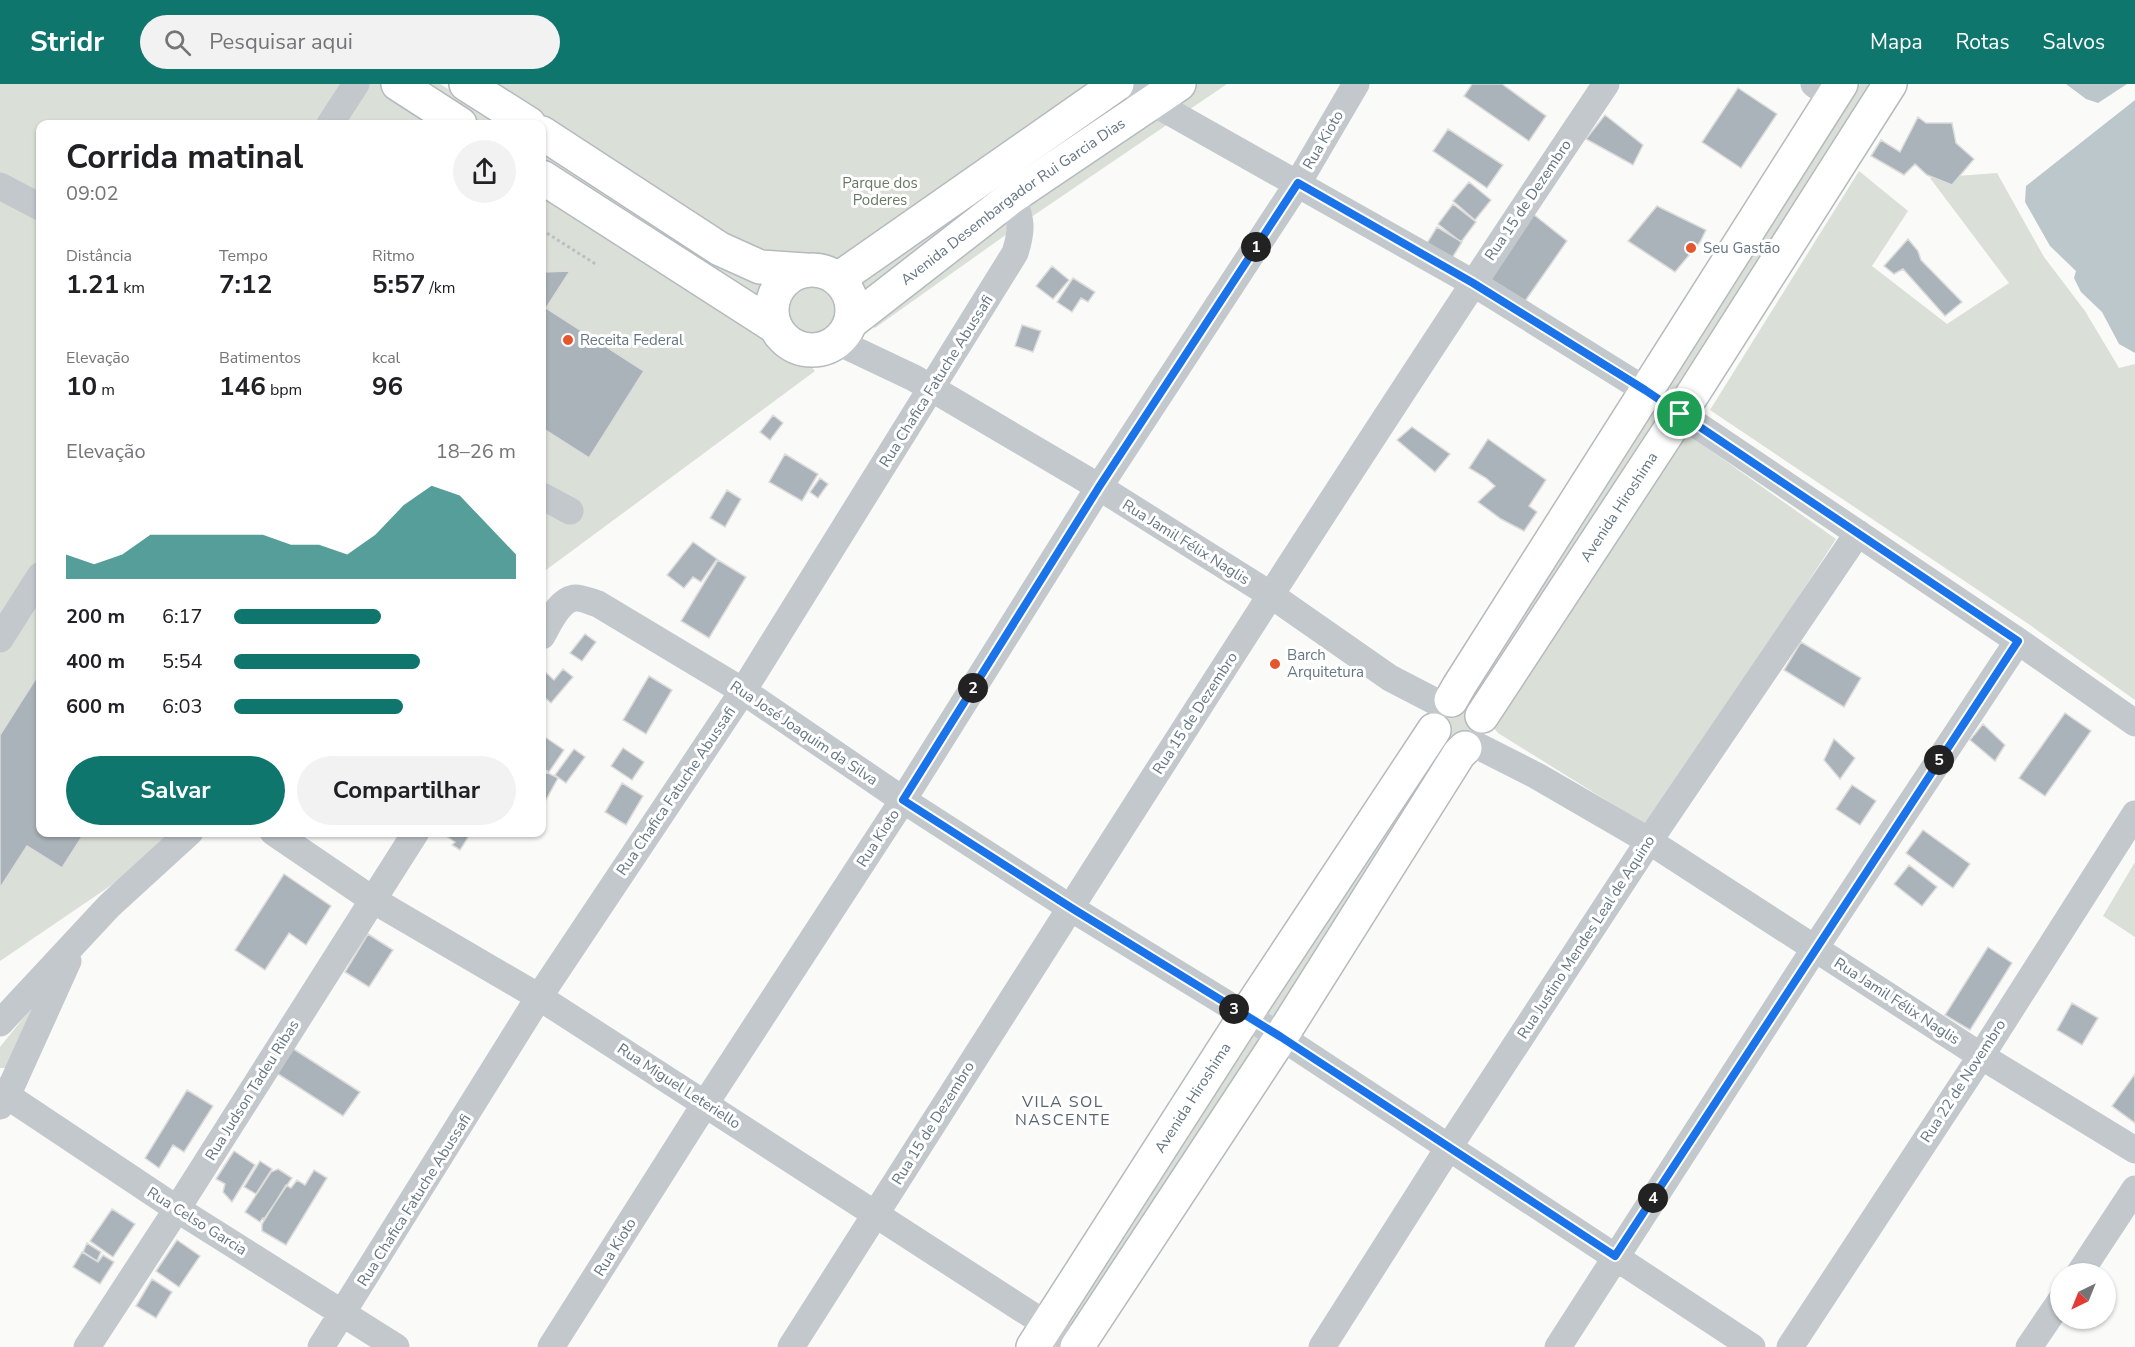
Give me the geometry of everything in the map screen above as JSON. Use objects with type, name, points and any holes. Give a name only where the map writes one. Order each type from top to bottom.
[{"type":"main road","points":[[398,84],[454,120]]},
{"type":"main road","points":[[466,84],[522,120]]},
{"type":"main road","points":[[838,279],[1117,84]]},
{"type":"main road","name":"Avenida Desembargador Rui Garcia Dias","points":[[846,329],[1142,93],[1179,84]]},
{"type":"main road","name":"Avenida Hiroshima","points":[[1078,1346],[1281,1037],[1459,754],[1476,735],[1890,84]]},
{"type":"main road","name":"Avenida Hiroshima","points":[[1040,1336],[1465,676],[1645,390],[1829,88]]},
{"type":"main road","points":[[546,136],[720,249],[760,267],[822,271],[838,279],[848,292],[852,307],[846,329],[825,349],[810,351],[795,347],[782,339],[774,326],[771,312],[773,297],[780,285],[791,275],[805,270]]},
{"type":"main road","points":[[546,180],[774,326]]},
{"type":"main road","points":[[1466,701],[1478,709],[1476,735],[1457,749],[1443,743],[1440,714],[1466,701]]},
{"type":"street","points":[[333,120],[356,84]]},
{"type":"street","name":"Rua Kioto","points":[[551,1347],[705,1104],[903,800],[1099,487],[1298,183],[1356,84]]},
{"type":"street","name":"Rua 15 de Dezembro","points":[[791,1347],[1271,595],[1473,283],[1606,84]]},
{"type":"street","points":[[1142,93],[1473,283],[1645,390],[2018,641],[2135,723]]},
{"type":"street","points":[[0,186],[36,205]]},
{"type":"street","name":"Rua Chafica Fatuche Abussafi","points":[[321,1347],[539,997],[743,691],[923,383],[1015,253],[1022,234],[1013,196]]},
{"type":"street","name":"Rua Jamil Félix Naglis","points":[[846,329],[923,383],[1099,487],[1271,595],[1440,714]]},
{"type":"street","points":[[546,498],[570,511]]},
{"type":"street","name":"Rua Justino Mendes Leal de Aquino","points":[[1322,1347],[1449,1147],[1649,841],[1858,533]]},
{"type":"street","points":[[0,639],[36,582]]},
{"type":"street","name":"Rua José Joaquim da Silva","points":[[546,630],[561,606],[576,598],[598,604],[743,691],[903,800],[1070,907],[1281,1037],[1752,1347]]},
{"type":"street","points":[[1558,1347],[1815,948],[2018,641]]},
{"type":"street","name":"Rua Jamil Félix Naglis","points":[[1476,735],[1537,776],[1649,841],[1981,1056],[2135,1150]]},
{"type":"street","name":"Rua 22 de Novembro","points":[[1790,1347],[1981,1056],[2135,814]]},
{"type":"street","points":[[0,1023],[109,906],[185,837]]},
{"type":"street","name":"Rua Miguel Leteriello","points":[[280,837],[373,900],[539,997],[876,1213],[1040,1336],[1078,1346]]},
{"type":"street","name":"Rua Judson Tadeu Ribas","points":[[87,1347],[413,837]]},
{"type":"street","points":[[2,1098],[77,941]]},
{"type":"street","name":"Rua Celso Garcia","points":[[2,1098],[396,1347]]},
{"type":"street","points":[[2086,1263],[2135,1189]]},
{"type":"street","points":[[2029,1347],[2050,1316]]},
{"type":"path","points":[[546,233],[597,265]]},
{"type":"green space","points":[[0,84],[398,84],[454,120],[36,120],[36,837],[182,837],[0,961]]},
{"type":"green space","points":[[405,84],[440,84],[497,120],[461,120]]},
{"type":"green space","name":"Parque dos Poderes","points":[[466,84],[1227,84],[1021,224],[875,328],[828,290],[834,300],[836,315],[829,328],[823,333],[809,337],[794,333],[784,323],[546,175],[546,152],[715,261],[785,295],[805,285],[827,290],[805,270],[780,270],[546,131],[546,120],[527,120]]},
{"type":"green space","points":[[1860,84],[1880,84],[1681,396],[1673,393],[1669,387]]},
{"type":"green space","points":[[1859,171],[1908,211],[1872,266],[1947,324],[2009,283],[1930,178],[1997,173],[2044,257],[2085,311],[2119,368],[2135,364],[2135,700],[2030,625],[1710,410]]},
{"type":"green space","points":[[546,180],[774,326],[815,371],[546,570]]},
{"type":"green space","points":[[1652,412],[1666,419],[1486,702],[1468,689]]},
{"type":"green space","points":[[1686,433],[1836,539],[1649,827],[1498,733],[1492,726]]},
{"type":"green space","points":[[1462,707],[1469,710],[1476,729],[1473,735],[1454,742],[1443,734],[1440,720]]},
{"type":"green space","points":[[1435,740],[1457,753],[1078,1333],[1062,1324],[1257,1019],[1320,934],[1336,895]]},
{"type":"green space","points":[[2135,862],[2135,937],[2103,916]]},
{"type":"green space","points":[[33,1006],[6,1068],[0,1068],[0,1047]]},
{"type":"shaded area","points":[[2066,84],[2127,84],[2098,103],[2086,99]]},
{"type":"shaded area","points":[[2135,100],[2135,353],[2119,344],[2102,312],[2081,292],[2074,278],[2076,271],[2050,246],[2025,202],[2026,186]]},
{"type":"building","points":[[1472,84],[1502,84],[1546,116],[1529,141],[1464,96]]},
{"type":"building","points":[[1738,88],[1777,114],[1741,168],[1702,142]]},
{"type":"building","points":[[1605,115],[1643,145],[1633,165],[1586,139]]},
{"type":"building","points":[[1918,117],[1926,123],[1952,123],[1956,143],[1974,159],[1952,185],[1927,175],[1915,164],[1904,175],[1871,156],[1881,140],[1900,152]]},
{"type":"building","points":[[1448,129],[1503,165],[1487,188],[1433,151]]},
{"type":"building","points":[[1469,182],[1491,200],[1475,220],[1453,201]]},
{"type":"building","points":[[1453,204],[1476,222],[1461,242],[1438,224]]},
{"type":"building","points":[[1657,206],[1706,230],[1700,242],[1675,272],[1628,241]]},
{"type":"building","points":[[1533,214],[1567,241],[1523,304],[1488,278]]},
{"type":"building","points":[[1437,227],[1462,242],[1449,263],[1424,248]]},
{"type":"building","points":[[1908,239],[1918,251],[1921,260],[1962,302],[1945,316],[1903,269],[1894,274],[1884,266]]},
{"type":"building","points":[[1052,266],[1069,280],[1053,299],[1036,286]]},
{"type":"building","name":"Receita Federal","points":[[570,271],[546,308],[546,272]]},
{"type":"building","points":[[1073,278],[1095,292],[1088,302],[1081,298],[1072,312],[1057,302]]},
{"type":"building","name":"Receita Federal","points":[[546,308],[644,371],[589,458],[546,431]]},
{"type":"building","points":[[1022,325],[1041,331],[1033,352],[1015,346]]},
{"type":"building","points":[[773,415],[783,423],[770,440],[760,432]]},
{"type":"building","points":[[1412,427],[1450,454],[1435,472],[1397,440]]},
{"type":"building","points":[[1488,439],[1546,480],[1529,506],[1537,512],[1524,531],[1501,519],[1478,502],[1495,486],[1469,468]]},
{"type":"building","points":[[785,454],[818,474],[802,501],[769,482]]},
{"type":"building","points":[[820,478],[828,484],[818,498],[810,492]]},
{"type":"building","points":[[727,490],[741,499],[725,527],[710,518]]},
{"type":"building","points":[[693,542],[717,559],[701,582],[693,577],[684,588],[667,575]]},
{"type":"building","points":[[718,560],[746,577],[709,638],[681,621]]},
{"type":"building","points":[[585,634],[596,642],[582,661],[570,653]]},
{"type":"building","points":[[1801,642],[1861,678],[1844,707],[1784,670]]},
{"type":"building","points":[[563,669],[573,677],[551,703],[546,699],[546,673],[554,680]]},
{"type":"building","points":[[649,676],[672,690],[646,734],[623,720]]},
{"type":"building","points":[[36,678],[36,837],[82,837],[62,868],[27,846],[0,888],[0,735]]},
{"type":"building","points":[[2065,713],[2091,731],[2045,796],[2019,778]]},
{"type":"building","points":[[1983,724],[2005,745],[1995,761],[1970,740]]},
{"type":"building","points":[[546,738],[564,750],[549,772],[546,770]]},
{"type":"building","points":[[1834,739],[1855,758],[1840,779],[1824,760]]},
{"type":"building","points":[[623,748],[644,762],[632,780],[611,766]]},
{"type":"building","points":[[574,749],[585,757],[566,783],[555,775]]},
{"type":"building","points":[[546,772],[558,778],[546,800]]},
{"type":"building","points":[[622,783],[643,796],[626,825],[605,812]]},
{"type":"building","points":[[1852,785],[1876,801],[1860,825],[1836,809]]},
{"type":"building","points":[[1923,830],[1970,864],[1953,888],[1906,853]]},
{"type":"building","points":[[448,837],[468,837],[460,850],[452,845],[455,842]]},
{"type":"building","points":[[1909,865],[1937,887],[1922,906],[1894,884]]},
{"type":"building","points":[[284,874],[331,906],[306,945],[289,933],[265,970],[235,950]]},
{"type":"building","points":[[368,934],[393,950],[369,987],[345,972]]},
{"type":"building","points":[[1988,947],[2012,963],[1970,1030],[1945,1015]]},
{"type":"building","points":[[2072,1003],[2098,1018],[2082,1045],[2057,1030]]},
{"type":"building","points":[[292,1048],[360,1092],[343,1116],[275,1072]]},
{"type":"building","points":[[2135,1074],[2135,1123],[2112,1106]]},
{"type":"building","points":[[187,1090],[213,1106],[184,1152],[173,1145],[159,1168],[145,1158]]},
{"type":"building","points":[[234,1151],[255,1165],[232,1202],[223,1192],[225,1184],[216,1179]]},
{"type":"building","points":[[260,1161],[272,1169],[256,1194],[244,1187]]},
{"type":"building","points":[[278,1169],[292,1178],[260,1222],[245,1212],[271,1172]]},
{"type":"building","points":[[314,1170],[327,1178],[286,1245],[262,1231],[262,1224],[286,1185],[291,1188],[297,1180],[305,1185]]},
{"type":"building","points":[[112,1209],[135,1224],[113,1257],[90,1241]]},
{"type":"building","points":[[177,1240],[200,1256],[179,1287],[156,1271]]},
{"type":"building","points":[[87,1243],[101,1252],[97,1261],[83,1252]]},
{"type":"building","points":[[82,1252],[98,1262],[103,1255],[114,1262],[100,1284],[73,1267]]},
{"type":"building","points":[[152,1279],[172,1292],[156,1318],[136,1306]]},
{"type":"place","name":"Seu Gastão","points":[[1691,248]]},
{"type":"place","name":"Receita Federal","points":[[568,340]]},
{"type":"place","name":"Barch Arquitetura","points":[[1275,664]]},
{"type":"district","name":"VILA SOL NASCENTE","points":[[1063,1111]]},
{"type":"route","points":[[1298,183],[1473,283],[1680,414],[2018,641],[1615,1256],[1281,1037],[1070,907],[903,800],[1099,487],[1298,183]]}]
